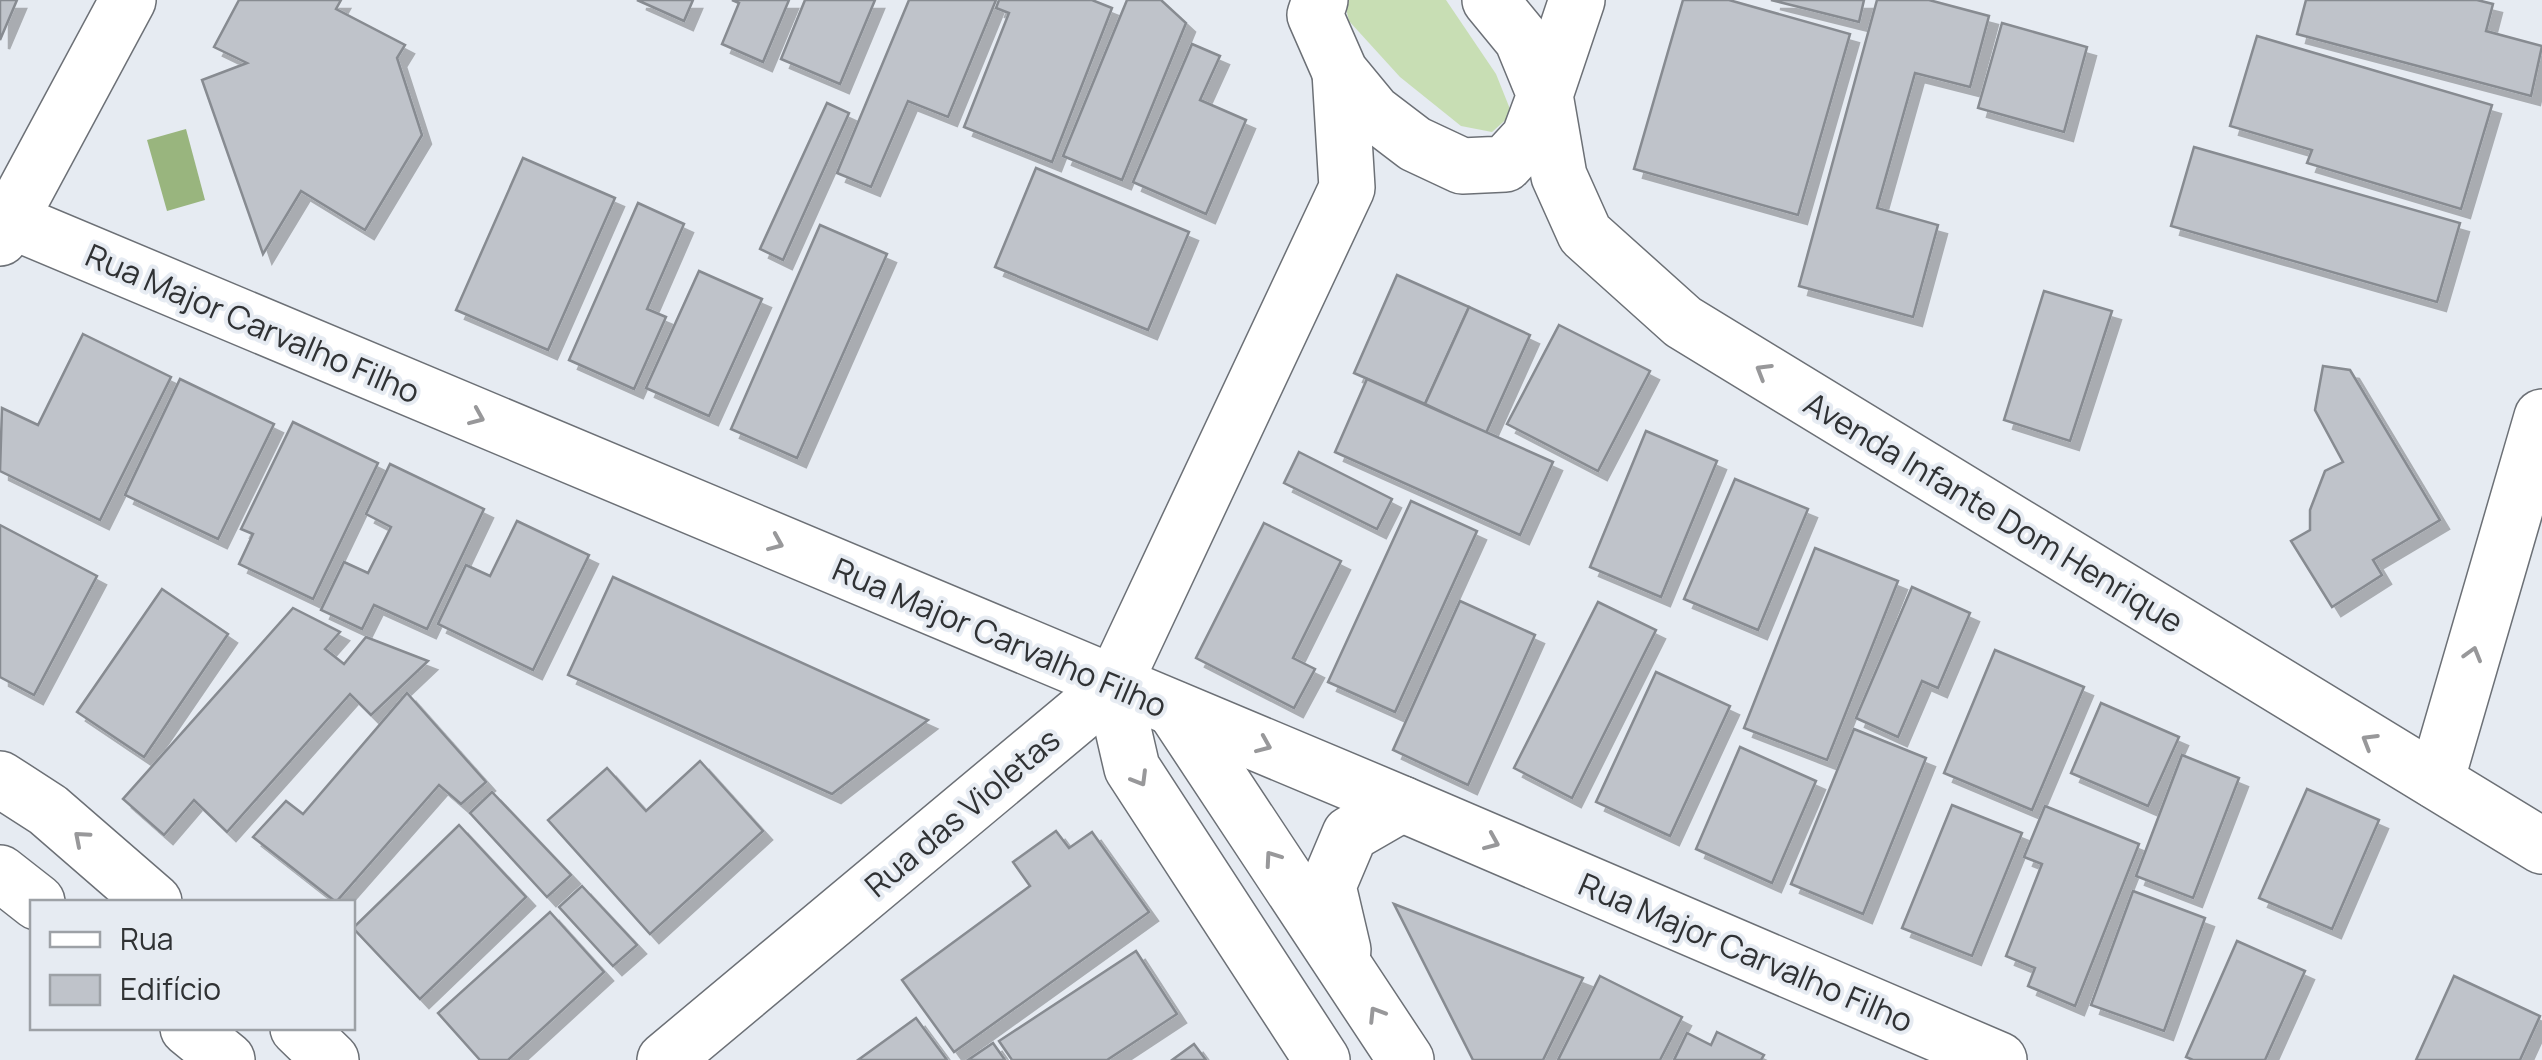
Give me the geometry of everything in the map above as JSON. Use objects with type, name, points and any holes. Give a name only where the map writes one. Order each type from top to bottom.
[{"type":"street","points":[[3,224],[128,0]]},
{"type":"street","points":[[1490,0],[1522,39],[1546,95]]},
{"type":"street","points":[[1347,188],[1462,166],[1504,164],[1529,138],[1577,0]]},
{"type":"street","points":[[1307,5],[1340,72],[1373,112],[1415,144],[1462,166]]},
{"type":"street","name":"Rua das Violetas","points":[[665,1060],[1114,686],[1347,188],[1340,72]]},
{"type":"street","name":"Avenda Infante Dom Henrique","points":[[1546,95],[1559,176],[1584,234],[1683,322],[2542,846]]},
{"type":"street","name":"Rua Major Carvalho Filho","points":[[3,224],[1402,804],[1999,1060]]},
{"type":"street","points":[[2436,782],[2542,417]]},
{"type":"street","points":[[1114,686],[1132,768],[1322,1060]]},
{"type":"street","points":[[1174,709],[1406,1060]]},
{"type":"street","points":[[0,780],[48,810],[152,900]]},
{"type":"street","points":[[1347,967],[1328,886],[1350,834],[1402,804]]},
{"type":"street","points":[[0,872],[35,900]]},
{"type":"street","points":[[190,1030],[228,1060]]},
{"type":"street","points":[[300,1030],[331,1060]]},
{"type":"shaded area","points":[[1344,0],[1446,0],[1496,74],[1512,114],[1492,132],[1461,126],[1400,77],[1349,21]]},
{"type":"shaded area","points":[[186,129],[205,200],[167,211],[147,140]]},
{"type":"building","points":[[0,0],[17,0],[0,40]]},
{"type":"building","points":[[239,0],[341,0],[336,9],[405,45],[397,58],[422,135],[365,230],[301,191],[263,254],[202,80],[247,63],[214,47]]},
{"type":"building","points":[[637,0],[693,0],[684,21]]},
{"type":"building","points":[[732,0],[789,0],[763,62],[722,44],[739,3]]},
{"type":"building","points":[[805,0],[875,0],[840,84],[781,59]]},
{"type":"building","points":[[909,0],[996,0],[948,117],[908,101],[871,187],[837,173]]},
{"type":"building","points":[[999,0],[1092,0],[1112,8],[1052,162],[964,127],[1009,13],[996,8]]},
{"type":"building","points":[[1127,0],[1161,0],[1186,23],[1122,180],[1063,156]]},
{"type":"building","points":[[1683,0],[1729,0],[1850,34],[1798,215],[1634,169]]},
{"type":"building","points":[[1771,0],[1864,0],[1859,22]]},
{"type":"building","points":[[1877,0],[1929,0],[1989,16],[1970,87],[1915,73],[1877,208],[1938,225],[1913,317],[1799,286]]},
{"type":"building","points":[[2306,0],[2477,0],[2493,4],[2486,31],[2542,46],[2531,96],[2297,34]]},
{"type":"building","points":[[2002,23],[2087,47],[2064,132],[1978,108]]},
{"type":"building","points":[[2257,36],[2492,105],[2461,209],[2307,163],[2312,150],[2230,126]]},
{"type":"building","points":[[1192,44],[1220,56],[1200,100],[1246,120],[1206,214],[1133,182]]},
{"type":"building","points":[[827,103],[849,113],[783,260],[760,249]]},
{"type":"building","points":[[2194,147],[2460,223],[2437,302],[2171,226]]},
{"type":"building","points":[[523,158],[615,198],[548,350],[456,310]]},
{"type":"building","points":[[1036,168],[1189,232],[1148,330],[995,267]]},
{"type":"building","points":[[638,203],[684,224],[647,309],[666,317],[634,389],[569,360]]},
{"type":"building","points":[[820,225],[887,254],[797,458],[731,429]]},
{"type":"building","points":[[699,271],[762,299],[709,416],[646,388]]},
{"type":"building","points":[[1397,275],[1469,307],[1425,404],[1354,373]]},
{"type":"building","points":[[2044,291],[2112,311],[2070,441],[2004,420]]},
{"type":"building","points":[[1469,307],[1530,335],[1486,433],[1425,404]]},
{"type":"building","points":[[1559,325],[1650,371],[1598,471],[1507,424]]},
{"type":"building","points":[[83,334],[171,377],[100,520],[0,471],[2,408],[38,425]]},
{"type":"building","points":[[2323,366],[2350,370],[2440,520],[2373,560],[2382,575],[2332,607],[2291,541],[2310,530],[2310,510],[2325,471],[2343,462],[2315,410]]},
{"type":"building","points":[[180,379],[274,424],[218,539],[125,495]]},
{"type":"building","points":[[1367,379],[1553,462],[1520,535],[1335,452]]},
{"type":"building","points":[[293,422],[378,463],[313,599],[239,564],[253,534],[241,529]]},
{"type":"building","points":[[1646,431],[1717,461],[1661,597],[1590,567]]},
{"type":"building","points":[[1299,452],[1392,499],[1377,529],[1284,483]]},
{"type":"building","points":[[390,464],[484,509],[427,629],[374,605],[362,629],[321,610],[344,562],[368,573],[391,527],[366,514]]},
{"type":"building","points":[[1735,479],[1808,509],[1758,630],[1684,599]]},
{"type":"building","points":[[1411,501],[1477,531],[1395,712],[1328,682]]},
{"type":"building","points":[[517,521],[589,555],[533,670],[438,624],[466,565],[490,576]]},
{"type":"building","points":[[1264,523],[1341,561],[1293,658],[1315,669],[1294,708],[1196,658]]},
{"type":"building","points":[[0,525],[97,576],[34,695],[0,677]]},
{"type":"building","points":[[1815,548],[1898,581],[1827,760],[1744,728]]},
{"type":"building","points":[[613,577],[928,720],[832,794],[568,675]]},
{"type":"building","points":[[1912,587],[1970,613],[1938,688],[1922,681],[1898,737],[1856,718]]},
{"type":"building","points":[[162,589],[228,634],[144,757],[77,712]]},
{"type":"building","points":[[1460,601],[1535,635],[1468,785],[1393,750]]},
{"type":"building","points":[[1598,602],[1656,630],[1572,798],[1514,768]]},
{"type":"building","points":[[293,608],[340,632],[325,649],[344,664],[366,637],[428,661],[371,715],[350,694],[227,832],[194,800],[164,835],[123,799]]},
{"type":"building","points":[[1995,650],[2084,687],[2032,810],[1944,773]]},
{"type":"building","points":[[1656,672],[1730,706],[1670,836],[1596,802]]},
{"type":"building","points":[[407,693],[486,782],[461,804],[439,785],[338,900],[253,837],[286,801],[303,814]]},
{"type":"building","points":[[2101,703],[2179,737],[2148,806],[2071,773]]},
{"type":"building","points":[[1854,729],[1926,758],[1863,914],[1791,884]]},
{"type":"building","points":[[1740,747],[1816,781],[1772,883],[1696,849]]},
{"type":"building","points":[[2182,755],[2239,778],[2193,898],[2136,876]]},
{"type":"building","points":[[700,761],[763,831],[650,934],[548,820],[607,768],[646,811]]},
{"type":"building","points":[[2307,789],[2379,820],[2332,929],[2259,898]]},
{"type":"building","points":[[492,792],[571,875],[547,897],[470,813]]},
{"type":"building","points":[[1952,805],[2022,833],[1972,956],[1902,928]]},
{"type":"building","points":[[2045,806],[2139,844],[2075,1006],[2028,986],[2035,968],[2006,956],[2042,864],[2024,857]]},
{"type":"building","points":[[459,825],[526,897],[420,999],[355,926]]},
{"type":"building","points":[[1056,831],[1069,848],[1092,832],[1149,912],[954,1052],[902,980],[1030,886],[1013,862]]},
{"type":"building","points":[[582,886],[637,945],[613,966],[559,907]]},
{"type":"building","points":[[2133,891],[2205,918],[2164,1031],[2091,1005]]},
{"type":"building","points":[[1394,904],[1583,978],[1543,1060],[1473,1060]]},
{"type":"building","points":[[550,912],[604,972],[508,1060],[480,1060],[438,1013]]},
{"type":"building","points":[[2237,941],[2305,971],[2265,1060],[2193,1060],[2186,1057]]},
{"type":"building","points":[[1136,951],[1177,1014],[1107,1060],[1012,1060],[999,1041]]},
{"type":"building","points":[[1600,976],[1682,1017],[1660,1060],[1558,1060]]},
{"type":"building","points":[[2454,976],[2540,1016],[2520,1060],[2416,1060]]},
{"type":"building","points":[[916,1018],[947,1060],[858,1060]]},
{"type":"building","points":[[1717,1032],[1764,1055],[1761,1060],[1674,1060],[1687,1033],[1711,1045]]},
{"type":"building","points":[[993,1043],[1005,1060],[968,1060]]},
{"type":"building","points":[[1194,1044],[1206,1060],[1172,1060]]}]
